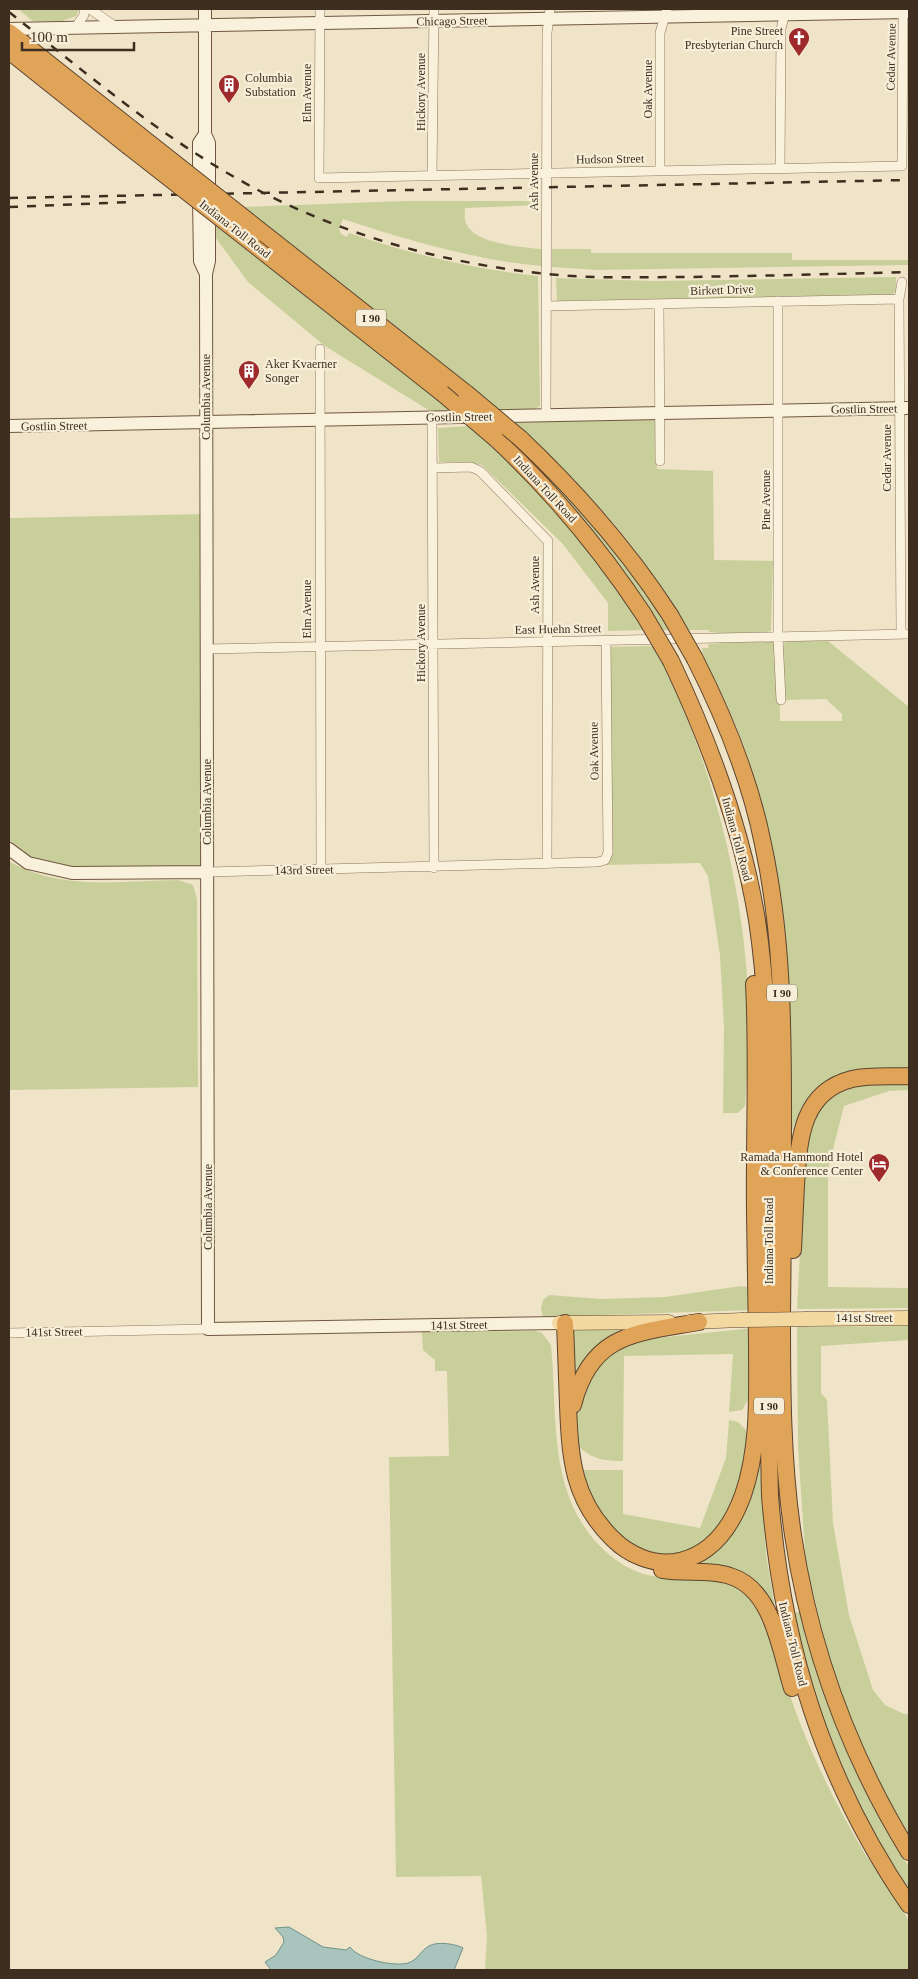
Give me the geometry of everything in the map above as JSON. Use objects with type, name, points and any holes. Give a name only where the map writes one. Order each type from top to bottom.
[{"type":"highway","name":"Indiana Toll Road","points":[[9,30],[252,243],[442,393],[496,439],[556,498],[595,544],[644,615],[670,661],[705,738],[720,778],[749,879],[760,949],[767,1034],[769,1436],[774,1542],[786,1622],[810,1708],[843,1792],[872,1846],[909,1905]]},
{"type":"highway","name":"Indiana Toll Road","points":[[9,51],[276,242],[521,439],[580,497],[617,540],[644,575],[696,659],[728,727],[744,771],[763,843],[776,916],[782,998],[782,1342],[788,1492],[792,1533],[810,1618],[836,1702],[852,1745],[875,1792],[909,1852]]},
{"type":"highway","points":[[562,1323],[573,1471],[580,1494],[592,1516],[621,1548],[637,1556],[670,1562],[699,1555],[723,1534],[743,1495],[754,1448],[757,1372],[754,995],[749,879]]},
{"type":"highway","points":[[782,1342],[791,1300],[799,1143],[808,1114],[816,1102],[840,1083],[871,1077],[909,1076]]},
{"type":"highway","points":[[570,1442],[572,1408],[576,1392],[584,1373],[595,1357],[609,1345],[626,1337],[699,1322]]},
{"type":"highway","points":[[562,1323],[561,1451],[571,1493],[585,1522],[604,1544],[622,1558],[644,1568],[731,1576],[748,1585],[761,1598],[769,1612],[797,1704],[816,1750],[852,1823],[872,1846]]},
{"type":"main road","name":"141st Street","points":[[562,1323],[909,1318]]},
{"type":"street","points":[[75,28],[84,15],[84,9]]},
{"type":"street","points":[[90,9],[117,27]]},
{"type":"street","name":"Columbia Avenue","points":[[205,9],[205,134],[199,143],[199,198],[200,261],[206,274],[208,1329]]},
{"type":"street","name":"Elm Avenue","points":[[319,178],[320,9]]},
{"type":"street","name":"Chicago Street","points":[[117,27],[320,23],[434,15],[905,11]]},
{"type":"street","name":"Cedar Avenue","points":[[902,166],[905,11]]},
{"type":"street","points":[[780,168],[782,29],[785,12]]},
{"type":"street","name":"Oak Avenue","points":[[660,170],[660,33],[666,13]]},
{"type":"street","name":"Ash Avenue","points":[[546,415],[546,33],[550,14]]},
{"type":"street","name":"Hickory Avenue","points":[[432,175],[434,15]]},
{"type":"street","points":[[9,30],[117,27]]},
{"type":"street","name":"Hudson Street","points":[[319,178],[902,166]]},
{"type":"street","name":"Cedar Avenue","points":[[902,282],[899,299],[904,408],[905,634]]},
{"type":"street","name":"Birkett Drive","points":[[546,306],[899,299]]},
{"type":"street","name":"Pine Avenue","points":[[778,301],[778,637],[781,700]]},
{"type":"street","points":[[659,304],[660,461]]},
{"type":"street","name":"Elm Avenue","points":[[320,349],[321,869]]},
{"type":"street","name":"Gostlin Street","points":[[9,426],[904,408]]},
{"type":"street","name":"Hickory Avenue","points":[[432,418],[434,868]]},
{"type":"street","name":"Ash Avenue","points":[[433,468],[471,468],[480,471],[548,541],[547,864]]},
{"type":"street","name":"East Huehn Street","points":[[206,649],[905,634]]},
{"type":"street","name":"Oak Avenue","points":[[605,860],[608,853],[606,641]]},
{"type":"street","name":"143rd Street","points":[[9,849],[28,863],[72,873],[434,868],[598,862],[605,860]]},
{"type":"street","name":"141st Street","points":[[9,1333],[562,1323]]},
{"type":"green space","points":[[18,9],[79,9],[76,16],[62,21],[33,21]]},
{"type":"green space","points":[[406,201],[521,201],[539,202],[541,205],[465,208],[465,220],[470,230],[488,240],[541,249],[542,266],[466,254],[343,219],[339,229],[341,234],[347,237],[349,233],[395,248],[442,260],[538,276],[540,406],[535,409],[430,411],[325,346],[248,282],[213,234],[215,208]]},
{"type":"green space","points":[[552,249],[591,249],[591,253],[792,253],[792,260],[909,260],[909,265],[597,270],[552,267]]},
{"type":"green space","points":[[896,277],[896,289],[893,295],[557,301],[556,278],[654,281]]},
{"type":"green space","points":[[655,418],[657,469],[713,471],[714,560],[773,561],[771,631],[740,635],[709,632],[709,630],[686,630],[649,571],[612,522],[571,478],[512,423]]},
{"type":"green space","points":[[488,423],[512,439],[601,530],[672,630],[660,630]]},
{"type":"green space","points":[[472,426],[535,487],[602,566],[647,630],[608,631],[608,603],[562,543],[482,465],[466,462],[439,462],[438,428]]},
{"type":"green space","points":[[206,514],[207,872],[72,873],[9,849],[9,518]]},
{"type":"green space","points":[[779,639],[780,721],[842,721],[842,714],[826,699],[784,700],[781,657],[785,641],[828,641],[909,707],[909,1069],[869,1070],[852,1072],[837,1077],[824,1084],[812,1095],[801,1110],[792,1131],[791,1045],[787,960],[778,877],[770,834],[753,771],[742,740],[726,702],[709,672],[702,648],[708,648],[709,644]]},
{"type":"green space","points":[[655,646],[693,733],[708,778],[732,870],[741,917],[749,1011],[749,1046],[745,1106],[738,1113],[723,1113],[724,1026],[720,955],[708,876],[700,863],[603,865],[605,647]]},
{"type":"green space","points":[[9,861],[49,877],[70,880],[113,882],[178,880],[193,885],[197,899],[198,1087],[9,1090]]},
{"type":"green space","points":[[909,1082],[909,1090],[889,1091],[844,1106],[828,1169],[828,1287],[909,1288],[909,1308],[797,1309],[806,1135],[824,1101],[839,1091],[857,1085]]},
{"type":"green space","points":[[741,1286],[748,1287],[753,1310],[543,1317],[541,1309],[543,1300],[549,1295],[602,1299],[665,1297]]},
{"type":"green space","points":[[909,1326],[909,1340],[821,1346],[821,1393],[827,1400],[833,1523],[849,1615],[873,1690],[885,1705],[904,1714],[909,1714],[909,1838],[878,1784],[846,1705],[829,1656],[806,1565],[798,1448],[797,1327]]},
{"type":"green space","points":[[753,1328],[749,1398],[742,1410],[729,1412],[733,1354],[624,1356],[623,1461],[598,1458],[577,1445],[576,1414],[582,1392],[605,1355],[625,1343]]},
{"type":"green space","points":[[577,1329],[631,1330],[572,1385],[572,1332]]},
{"type":"green space","points":[[536,1331],[542,1333],[551,1345],[558,1450],[570,1500],[582,1523],[598,1544],[610,1555],[637,1572],[652,1576],[723,1581],[742,1588],[751,1596],[758,1606],[770,1632],[802,1727],[829,1789],[862,1849],[907,1917],[910,1935],[909,1970],[485,1970],[487,1936],[481,1876],[396,1877],[389,1457],[449,1456],[447,1371],[435,1371],[435,1360],[423,1350],[422,1332]]},
{"type":"green space","points":[[729,1420],[738,1422],[746,1430],[743,1470],[729,1512],[717,1529],[703,1543],[685,1552],[664,1555],[640,1552],[619,1537],[594,1509],[587,1495],[579,1470],[623,1470],[623,1514],[700,1528],[726,1458]]},
{"type":"green space","points":[[755,1467],[760,1467],[766,1554],[776,1614],[770,1605],[699,1566],[699,1561]]},
{"type":"green space","points":[[802,1611],[841,1736],[879,1817],[909,1867],[909,1891],[871,1829],[823,1729],[791,1614]]},
{"type":"water","points":[[289,1927],[323,1947],[346,1950],[350,1947],[360,1955],[394,1964],[408,1963],[414,1960],[432,1944],[451,1944],[463,1948],[454,1970],[271,1970],[265,1962],[276,1955],[284,1942],[283,1937],[275,1928]]},
{"type":"railway","points":[[9,12],[143,117],[229,174],[265,194],[302,211],[378,240],[418,251],[498,268],[574,276],[685,277],[909,272]]},
{"type":"railway","points":[[9,198],[909,180]]},
{"type":"railway","points":[[9,207],[131,202]]},
{"type":"place","name":"Pine Street Presbyterian Church","points":[[799,57]]},
{"type":"place","name":"Columbia Substation","points":[[229,104]]},
{"type":"place","name":"Aker Kvaerner Songer","points":[[249,390]]},
{"type":"place","name":"Ramada Hammond Hotel & Conference Center","points":[[879,1183]]}]
